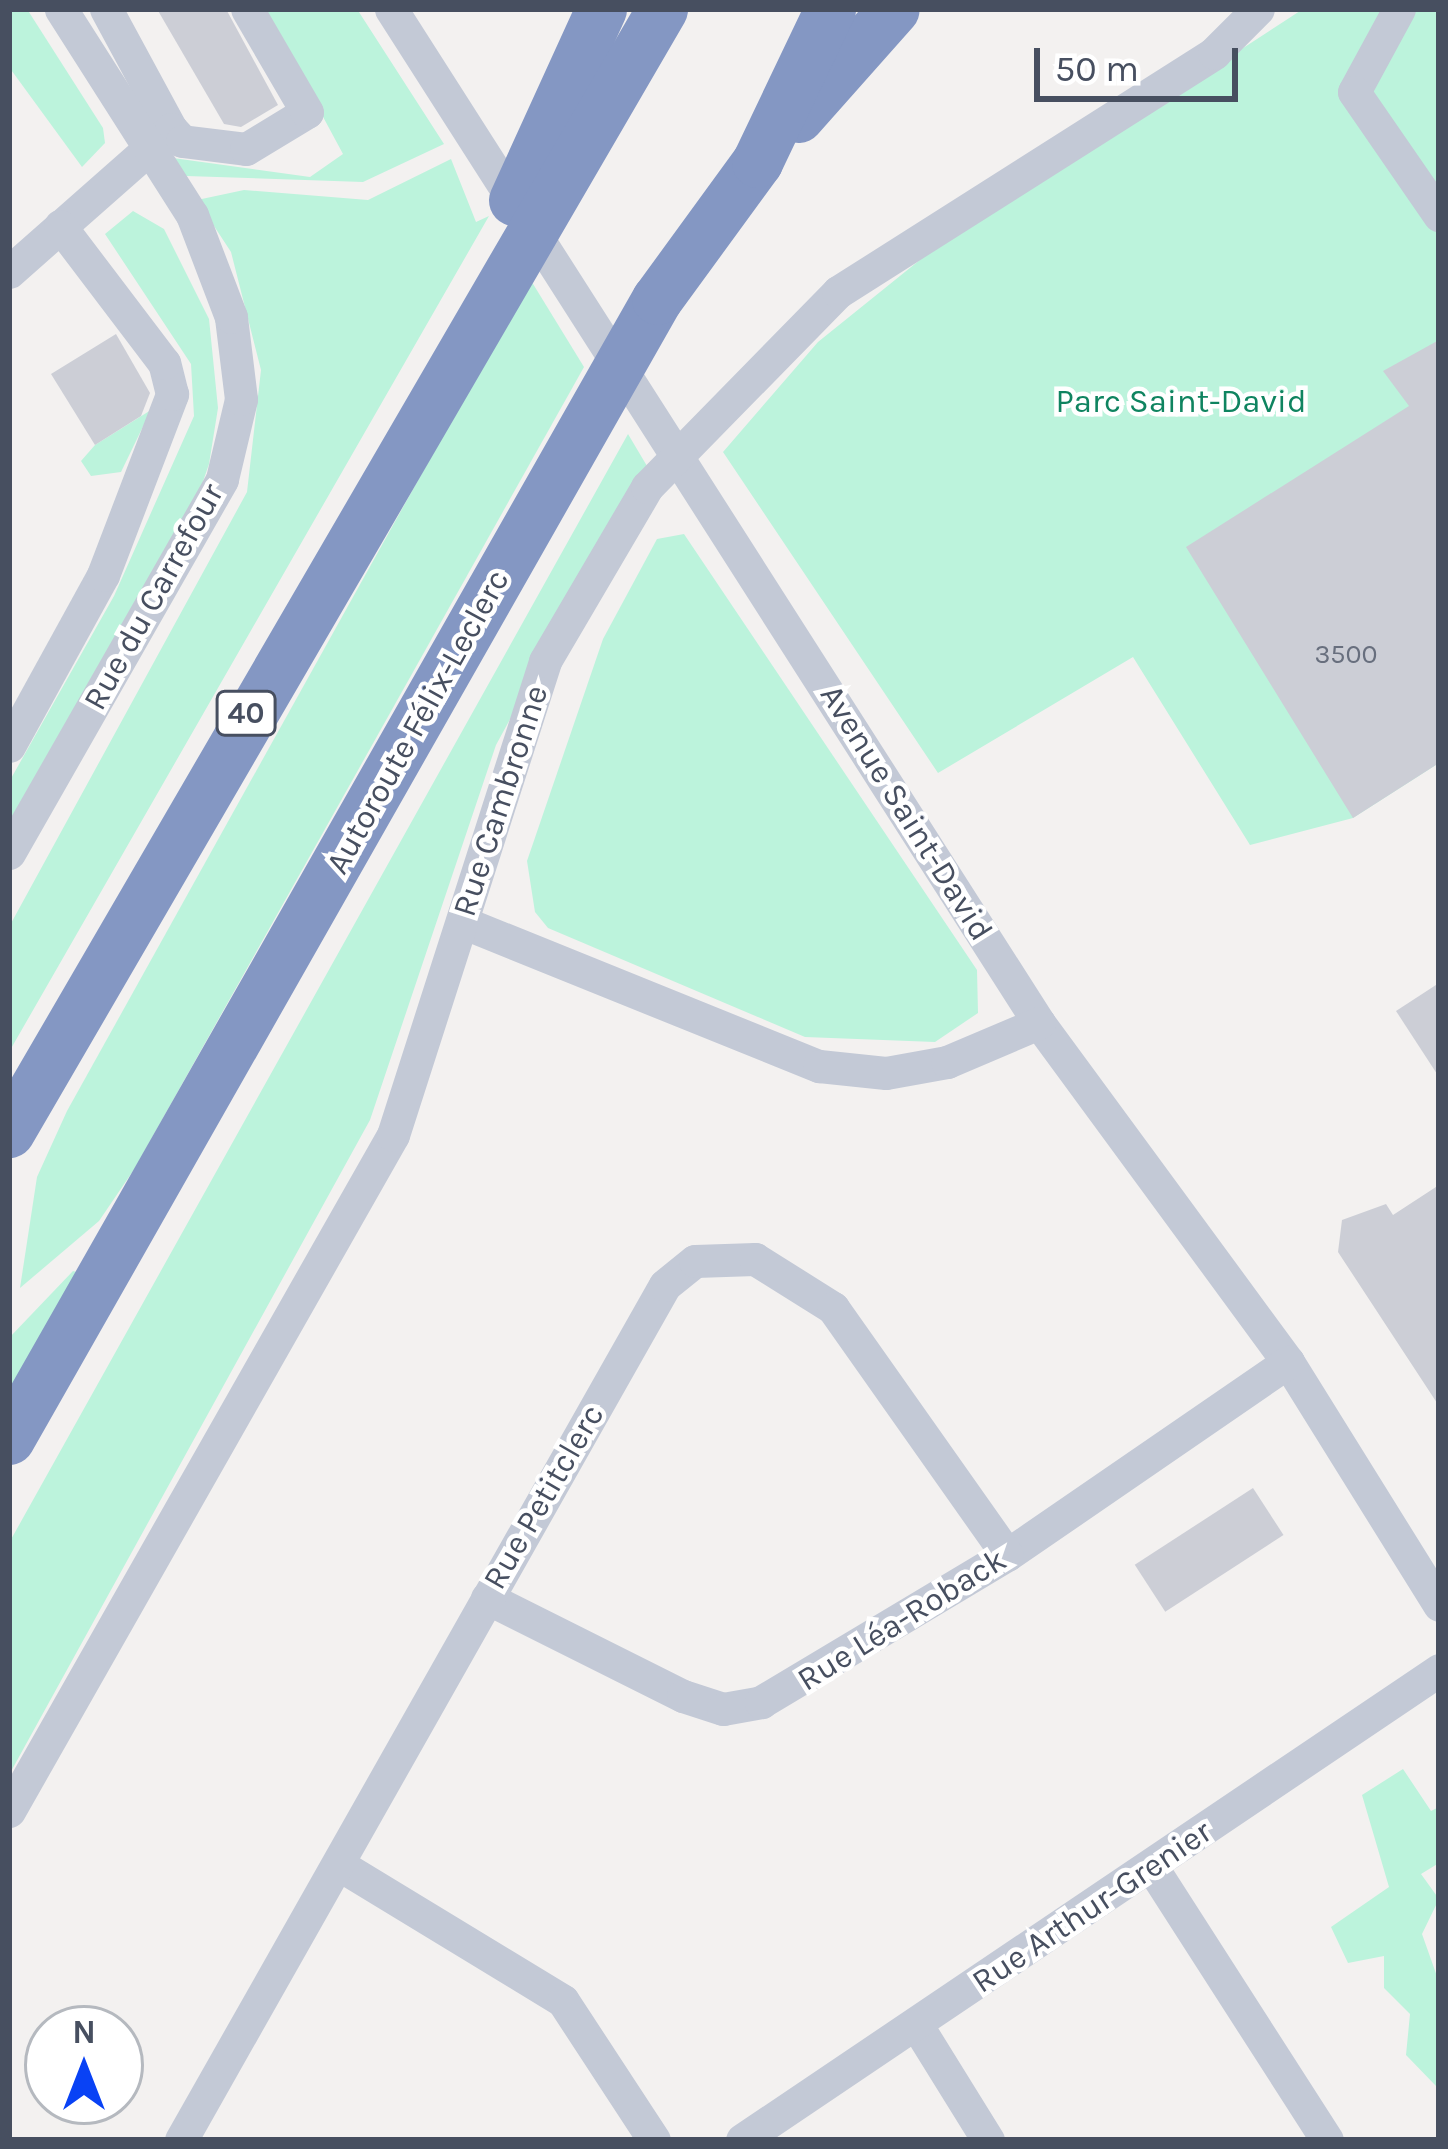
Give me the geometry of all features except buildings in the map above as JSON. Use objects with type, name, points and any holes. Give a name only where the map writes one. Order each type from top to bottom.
[{"type":"highway","points":[[451,356],[601,9]]},
{"type":"highway","name":"40","points":[[9,1132],[451,356],[662,9]]},
{"type":"highway","name":"Autoroute Félix-Leclerc","points":[[9,1439],[657,299],[758,162],[830,9]]},
{"type":"highway","points":[[758,162],[894,9]]},
{"type":"street","name":"Rue du Carrefour","points":[[9,853],[222,479],[242,400],[231,317],[160,138],[61,9]]},
{"type":"street","points":[[106,9],[160,138]]},
{"type":"street","points":[[9,272],[160,138],[246,148],[307,112],[248,9]]},
{"type":"street","name":"Avenue Saint-David","points":[[391,9],[1039,1022],[1288,1362],[1439,1605]]},
{"type":"street","name":"Rue Cambronne","points":[[9,1811],[393,1136],[545,661],[646,488],[838,292],[1180,76],[1258,9]]},
{"type":"street","points":[[1399,9],[1354,92],[1439,215]]},
{"type":"street","points":[[9,746],[103,575],[172,394],[164,363],[60,226]]},
{"type":"street","points":[[462,922],[819,1066],[886,1072],[947,1062],[1039,1022]]},
{"type":"street","name":"Rue Petitclerc","points":[[181,2140],[665,1285],[725,1253],[755,1259],[833,1308],[1007,1555]]},
{"type":"street","name":"Rue Léa-Roback","points":[[487,1598],[723,1709],[801,1687],[1007,1555],[1288,1362]]},
{"type":"street","name":"Rue Arthur-Grenier","points":[[742,2140],[1153,1869],[1439,1670]]},
{"type":"street","points":[[338,1864],[562,2001],[655,2140]]},
{"type":"street","points":[[1153,1869],[1327,2140]]},
{"type":"street","points":[[916,2024],[988,2140]]},
{"type":"green space","points":[[9,9],[27,9],[103,128],[105,143],[82,167],[9,67]]},
{"type":"green space","points":[[265,9],[357,9],[444,144],[363,182],[186,176],[173,158],[310,177],[343,154]]},
{"type":"green space","name":"Parc Saint-David","points":[[1303,9],[1439,9],[1439,763],[1353,818],[1250,845],[1133,657],[938,773],[723,452],[818,342],[931,251]]},
{"type":"green space","points":[[451,159],[476,222],[489,216],[9,1052],[9,927],[247,492],[261,370],[231,252],[197,200],[244,190],[368,200]]},
{"type":"green space","points":[[133,211],[164,229],[209,319],[218,408],[209,464],[188,525],[9,839],[9,782],[114,596],[194,416],[191,364],[105,234]]},
{"type":"green space","points":[[530,279],[584,367],[135,1168],[99,1221],[20,1288],[37,1177],[67,1111]]},
{"type":"green space","points":[[151,410],[121,472],[91,476],[81,461],[95,445]]},
{"type":"green space","points":[[628,434],[647,466],[496,745],[370,1120],[9,1775],[9,1543]]},
{"type":"green space","points":[[684,534],[977,970],[978,1013],[935,1042],[805,1037],[548,928],[535,912],[527,861],[603,639],[657,539]]},
{"type":"green space","points":[[73,1271],[80,1273],[9,1408],[9,1338]]},
{"type":"green space","points":[[1403,1769],[1431,1811],[1439,1807],[1439,1863],[1421,1874],[1439,1899],[1422,1934],[1439,1982],[1437,2087],[1406,2055],[1410,2014],[1384,1988],[1384,1956],[1348,1963],[1331,1927],[1389,1887],[1362,1795]]}]
